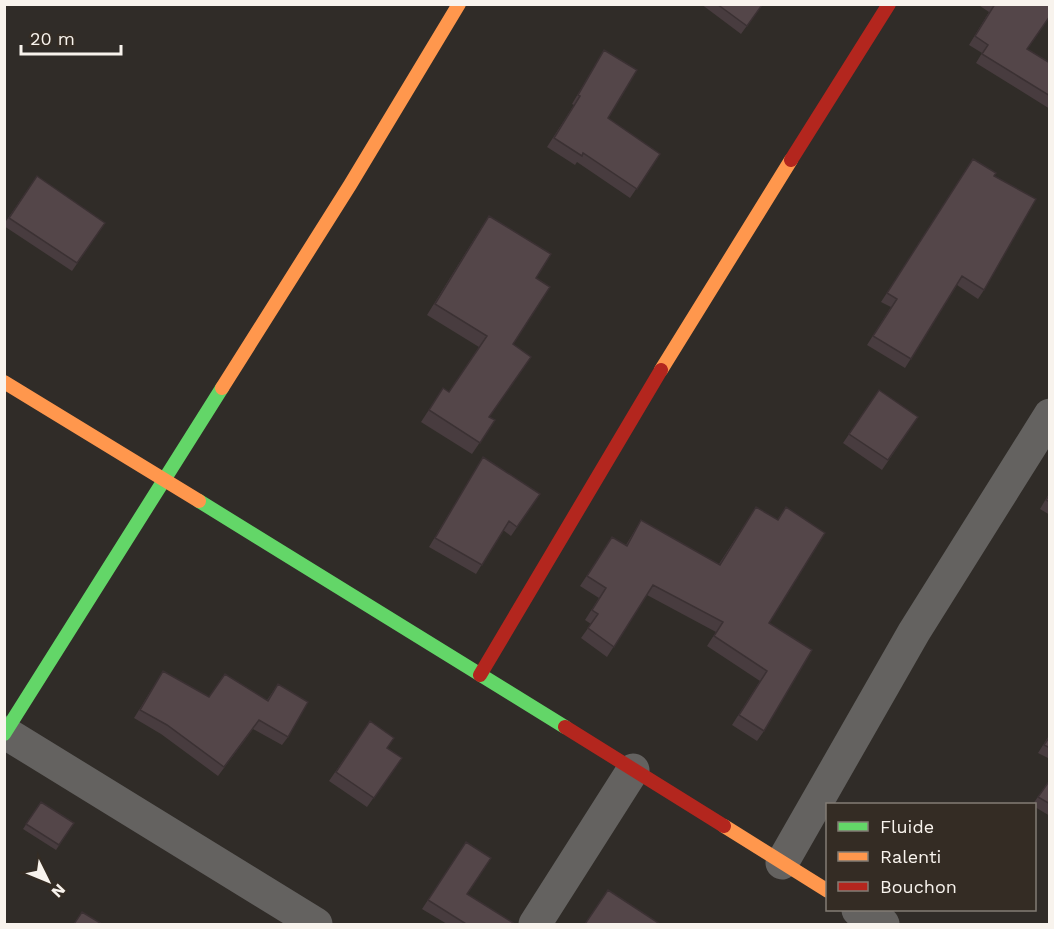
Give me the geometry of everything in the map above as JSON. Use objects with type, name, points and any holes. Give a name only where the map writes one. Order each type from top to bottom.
[{"type":"street","points":[[316,924],[5,733],[350,185],[459,4]]},
{"type":"street","points":[[480,675],[696,310],[889,4]]},
{"type":"street","points":[[4,382],[324,577],[826,890]]},
{"type":"street","points":[[782,863],[914,632],[1050,415]]},
{"type":"street","points":[[535,924],[633,770]]},
{"type":"street","points":[[861,911],[883,924]]},
{"type":"building","points":[[717,4],[762,4],[762,5],[747,26]]},
{"type":"building","points":[[995,4],[1050,4],[1050,16],[1027,49],[1050,63],[1050,96],[982,54],[988,45],[975,36]]},
{"type":"building","points":[[604,50],[637,70],[608,118],[660,154],[637,189],[583,153],[582,156],[554,138],[580,96],[578,95]]},
{"type":"building","points":[[973,159],[996,173],[994,176],[1036,199],[984,290],[962,276],[911,359],[873,336],[897,299],[887,293]]},
{"type":"building","points":[[37,176],[105,223],[77,263],[9,218]]},
{"type":"building","points":[[489,216],[551,254],[536,278],[550,287],[513,344],[531,357],[489,417],[495,420],[480,443],[429,410],[443,388],[449,392],[487,336],[435,304]]},
{"type":"building","points":[[879,390],[918,417],[888,460],[849,434]]},
{"type":"building","points":[[483,457],[540,494],[517,527],[509,521],[482,565],[435,538]]},
{"type":"building","points":[[756,507],[778,520],[786,507],[825,533],[769,623],[812,650],[764,731],[739,715],[767,671],[714,636],[723,622],[653,585],[614,647],[588,628],[598,614],[592,610],[606,588],[587,576],[612,537],[627,546],[641,520],[720,565]]},
{"type":"building","points":[[163,671],[209,697],[225,674],[268,701],[278,684],[308,702],[288,737],[259,720],[224,767],[167,725],[140,710]]},
{"type":"building","points":[[370,721],[394,738],[387,748],[402,758],[374,798],[336,772]]},
{"type":"building","points":[[1050,736],[1050,748],[1044,745]]},
{"type":"building","points":[[1050,780],[1050,804],[1038,797]]},
{"type":"building","points":[[41,802],[74,823],[59,845],[26,824]]},
{"type":"building","points":[[466,842],[491,858],[467,894],[515,924],[466,924],[428,900]]},
{"type":"building","points":[[608,890],[660,924],[585,924]]},
{"type":"building","points":[[82,912],[102,924],[74,924]]},
{"type":"traffic: fast","points":[[4,734],[222,388]]},
{"type":"traffic: fast","points":[[199,501],[565,727]]},
{"type":"traffic: slow","points":[[222,388],[350,185],[459,4]]},
{"type":"traffic: slow","points":[[661,370],[791,160]]},
{"type":"traffic: slow","points":[[4,382],[199,501]]},
{"type":"traffic: slow","points":[[724,826],[826,890]]},
{"type":"traffic: jam","points":[[791,160],[889,4]]},
{"type":"traffic: jam","points":[[480,675],[661,370]]},
{"type":"traffic: jam","points":[[565,727],[724,826]]}]
